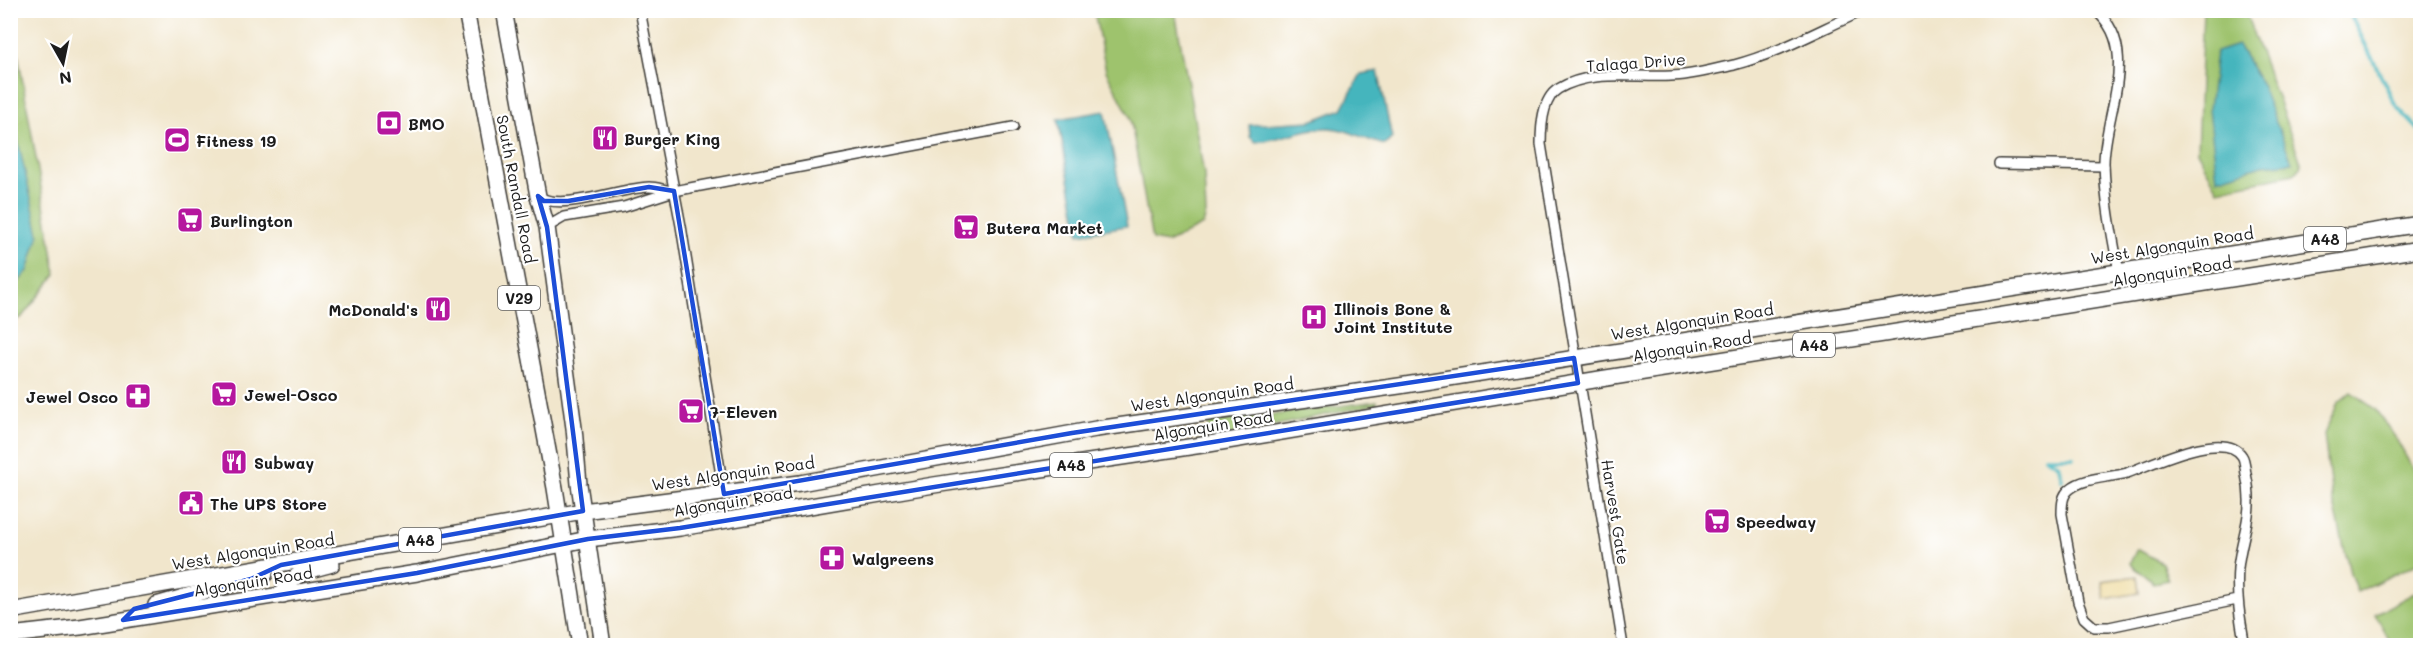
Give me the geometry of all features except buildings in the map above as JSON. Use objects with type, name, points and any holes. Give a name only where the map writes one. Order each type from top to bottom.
[{"type":"main road","name":"South Randall Road","points":[[466,10],[559,515]]},
{"type":"main road","name":"South Randall Road","points":[[504,10],[538,196],[547,227],[583,511]]},
{"type":"main road","name":"West Algonquin Road","points":[[10,610],[583,511],[723,494],[931,461],[1096,429],[1399,386],[2421,224]]},
{"type":"main road","name":"Algonquin Road","points":[[10,635],[123,620],[417,573],[588,538],[680,528],[934,484],[1209,444],[2421,249]]},
{"type":"main road","name":"V29","points":[[583,511],[603,645]]},
{"type":"main road","name":"V29","points":[[559,515],[580,645]]},
{"type":"main road","points":[[283,595],[286,583],[295,575],[406,543]]},
{"type":"main road","points":[[123,620],[134,609],[168,603],[251,579],[281,565]]},
{"type":"street","points":[[640,10],[674,191],[723,494]]},
{"type":"street","name":"Talaga Drive","points":[[1578,383],[1574,340],[1541,144],[1541,125],[1546,105],[1556,89],[1590,78],[1673,76],[1735,64],[1782,49],[1864,10]]},
{"type":"street","points":[[2095,10],[2106,20],[2119,63],[2118,84],[2104,146],[2108,222],[2119,272]]},
{"type":"street","points":[[547,227],[564,217],[624,207],[674,191],[1013,127]]},
{"type":"street","points":[[1999,164],[2104,166]]},
{"type":"street","points":[[538,196],[544,201],[568,201],[649,187],[674,191]]},
{"type":"street","name":"Harvest Gate","points":[[1578,383],[1623,645]]},
{"type":"street","points":[[2237,600],[2109,627],[2094,627],[2084,618],[2078,602],[2062,514],[2062,502],[2067,491],[2075,485],[2125,473],[2185,452],[2216,445],[2234,448],[2242,456],[2251,508],[2238,566],[2237,600],[2245,645]]},
{"type":"highlighted area","points":[[649,187],[674,191],[724,494],[1072,433],[1574,358],[1578,383],[680,528],[588,539],[417,573],[123,620],[134,609],[251,579],[281,565],[583,511],[547,227],[538,196],[544,201],[568,201]]},
{"type":"green space","points":[[1094,11],[1175,11],[1204,174],[1206,214],[1203,225],[1167,243],[1152,240],[1130,117],[1106,71]]},
{"type":"green space","points":[[2203,11],[2245,11],[2302,165],[2294,174],[2218,190],[2197,151]]},
{"type":"green space","points":[[16,43],[56,274],[21,318],[11,320],[10,44]]},
{"type":"green space","points":[[2351,392],[2375,409],[2395,437],[2420,482],[2420,562],[2357,592],[2350,573],[2331,491],[2324,434],[2338,403]]},
{"type":"green space","points":[[1377,401],[1377,404],[1211,439],[1208,423]]},
{"type":"green space","points":[[2137,549],[2162,563],[2168,580],[2153,583],[2130,563]]},
{"type":"green space","points":[[2420,590],[2420,645],[2392,645],[2375,614]]},
{"type":"sand","points":[[2137,576],[2139,593],[2105,599],[2102,581]]},
{"type":"water","points":[[2238,45],[2259,80],[2292,162],[2262,165],[2217,179],[2209,109],[2216,52]]},
{"type":"water","points":[[1378,71],[1392,138],[1385,145],[1333,128],[1308,130],[1255,142],[1250,137],[1249,125],[1311,121],[1342,109],[1361,74]]},
{"type":"water","points":[[10,106],[39,234],[28,271],[11,290]]},
{"type":"water","points":[[1105,111],[1127,226],[1079,234],[1058,119]]},
{"type":"waterway","points":[[2348,10],[2396,106],[2420,131]]},
{"type":"waterway","points":[[2045,457],[2059,465],[2062,480]]},
{"type":"waterway","points":[[2046,457],[2073,457]]},
{"type":"place","name":"BMO","points":[[389,123]]},
{"type":"place","name":"Burger King","points":[[605,138]]},
{"type":"place","name":"Fitness 19","points":[[177,140]]},
{"type":"place","name":"Burlington","points":[[190,220]]},
{"type":"place","name":"Butera Market","points":[[966,227]]},
{"type":"place","name":"McDonald's","points":[[438,309]]},
{"type":"place","name":"Illinois Bone & Joint Institute","points":[[1314,317]]},
{"type":"place","name":"Jewel-Osco","points":[[224,394]]},
{"type":"place","name":"Jewel Osco","points":[[138,396]]},
{"type":"place","name":"7-Eleven","points":[[691,411]]},
{"type":"place","name":"Subway","points":[[234,462]]},
{"type":"place","name":"The UPS Store","points":[[191,503]]},
{"type":"place","name":"Speedway","points":[[1717,521]]},
{"type":"place","name":"Walgreens","points":[[832,558]]}]
